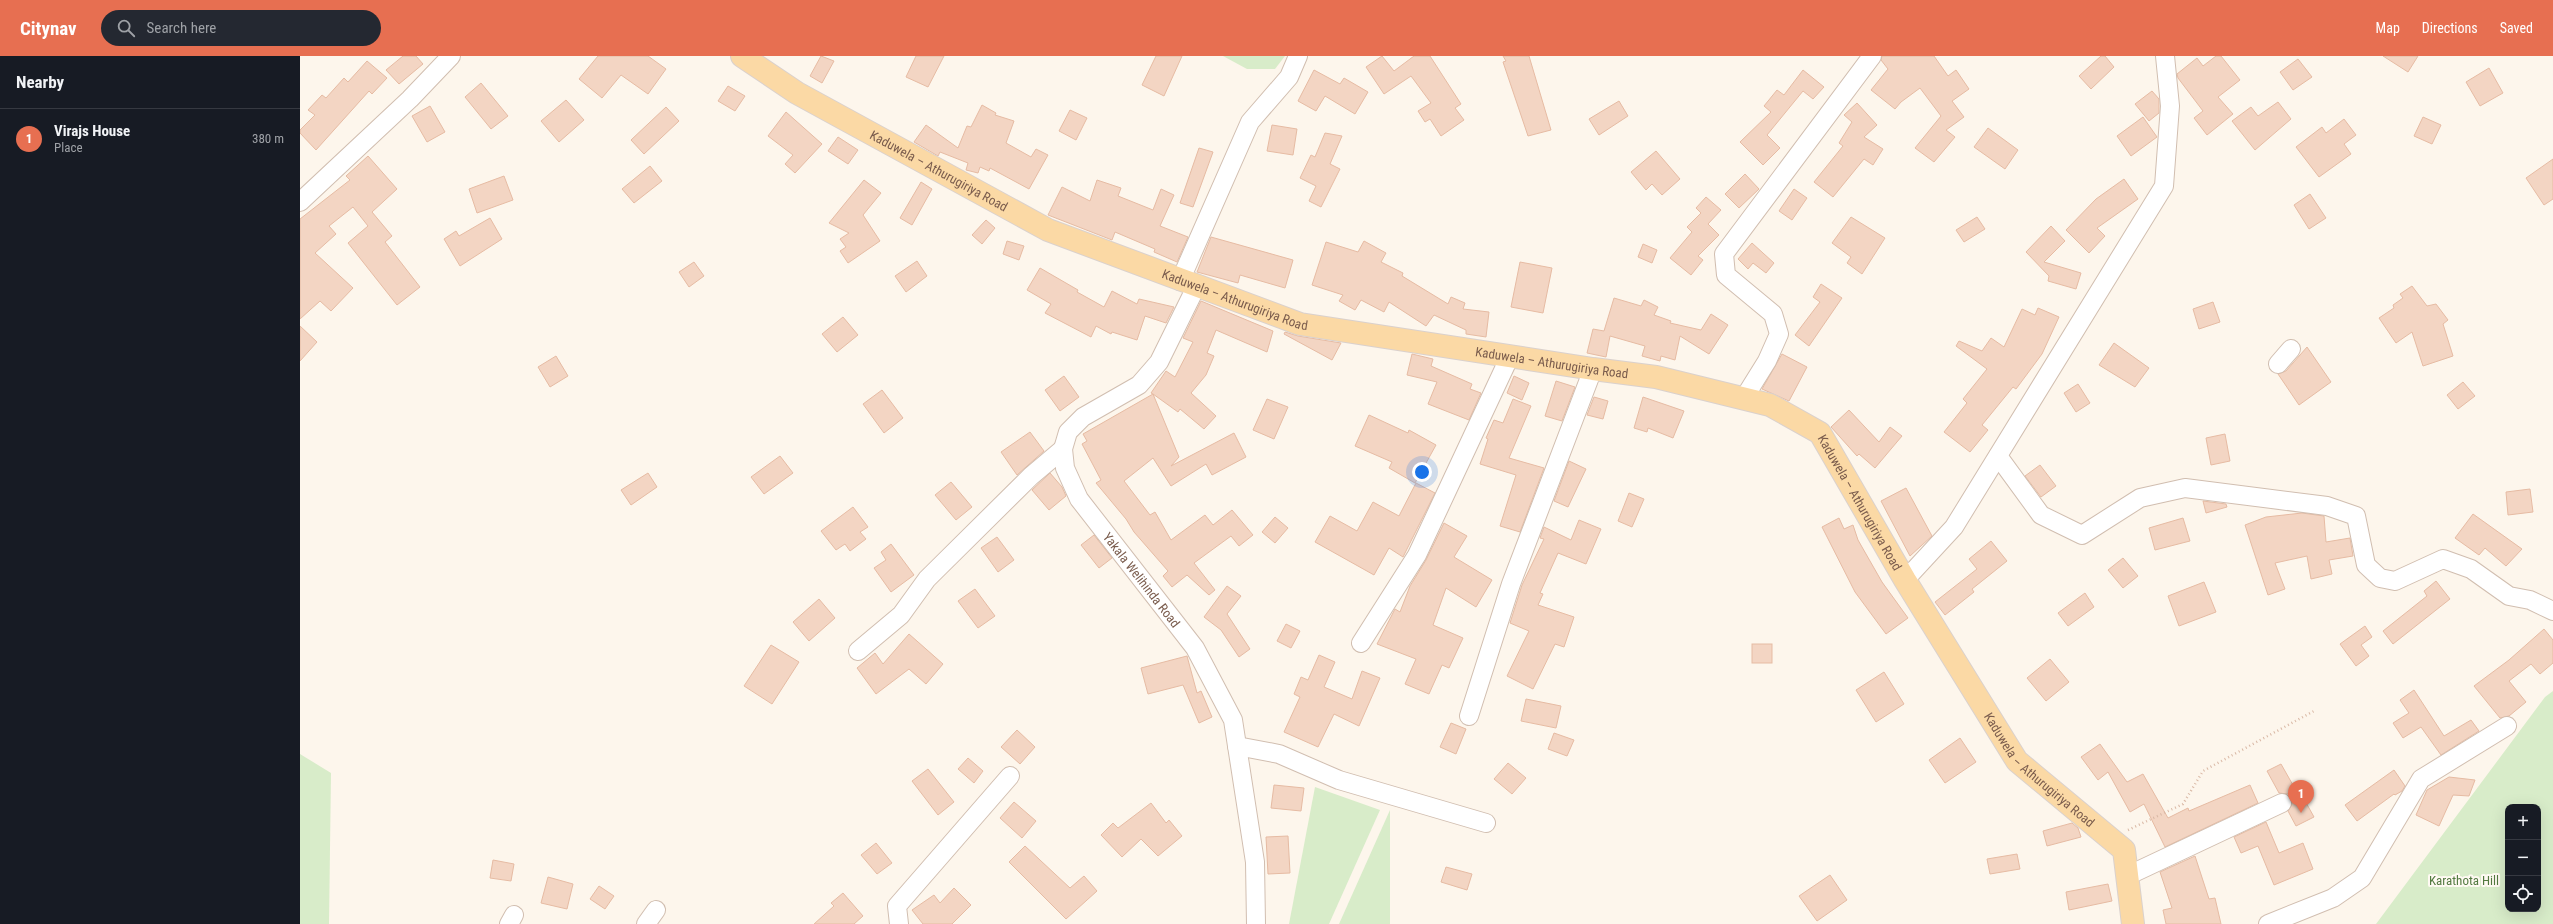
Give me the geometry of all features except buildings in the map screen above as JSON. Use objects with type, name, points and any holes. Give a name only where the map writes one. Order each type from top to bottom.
[{"type":"main road","name":"Kaduwela – Athurugiriya Road","points":[[742,56],[796,93],[1048,230],[1188,284],[1300,324],[1593,369],[1656,377],[1770,405],[1820,433],[1905,580],[2017,761],[2112,838],[2124,850],[2133,924]]},
{"type":"street","points":[[300,202],[410,99],[451,56]]},
{"type":"street","name":"Yakala Welihinda Road","points":[[1256,924],[1255,862],[1233,720],[1195,648],[1079,499],[1065,468],[1063,449],[1068,432],[1083,418],[1139,385],[1158,362],[1250,122],[1289,77],[1298,56]]},
{"type":"street","points":[[1744,398],[1766,361],[1779,334],[1773,314],[1726,275],[1724,254],[1872,56]]},
{"type":"street","points":[[1905,580],[1954,527],[2164,186],[2170,106],[2164,56]]},
{"type":"street","points":[[2278,364],[2291,349]]},
{"type":"street","points":[[1360,643],[1417,556],[1510,356]]},
{"type":"street","points":[[1469,716],[1511,584],[1593,369]]},
{"type":"street","points":[[858,650],[901,615],[927,579],[1031,476],[1063,449]]},
{"type":"street","points":[[1998,456],[2041,515],[2082,535],[2140,498],[2185,488],[2327,506],[2356,516],[2366,565],[2380,578],[2395,581],[2443,559],[2471,568],[2509,596],[2530,600],[2553,611]]},
{"type":"street","points":[[2268,924],[2333,898],[2362,878],[2422,779],[2507,726]]},
{"type":"street","points":[[1237,746],[1279,754],[1339,780],[1486,823]]},
{"type":"street","points":[[899,924],[897,906],[1010,776]]},
{"type":"street","points":[[2127,876],[2282,803]]},
{"type":"path","points":[[2112,838],[2183,804],[2203,771],[2314,711]]},
{"type":"green space","points":[[1223,56],[1285,56],[1275,69],[1247,69]]},
{"type":"green space","name":"Karathota Hill","points":[[2553,691],[2553,924],[2376,924],[2545,697]]},
{"type":"green space","points":[[300,754],[331,773],[329,924],[300,924]]},
{"type":"green space","points":[[1315,787],[1380,810],[1329,924],[1289,924]]},
{"type":"green space","points":[[1390,810],[1390,924],[1339,924]]},
{"type":"place","name":"Virajs House","points":[[2301,813]]}]
